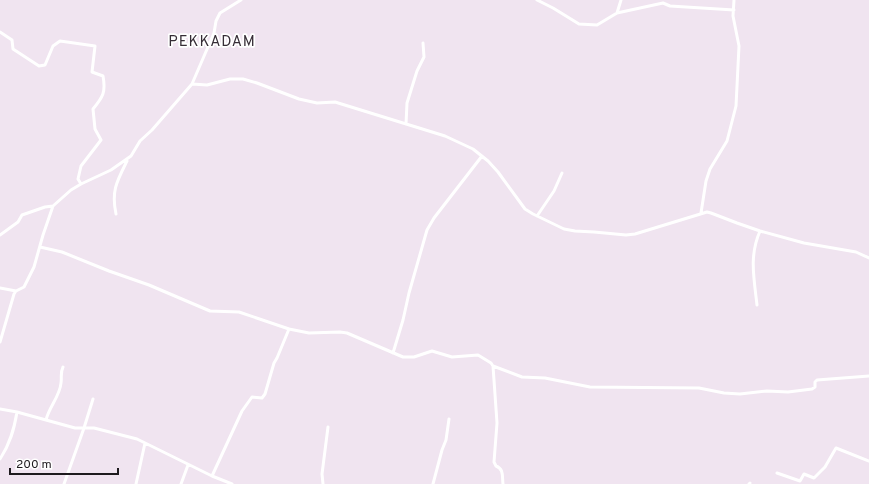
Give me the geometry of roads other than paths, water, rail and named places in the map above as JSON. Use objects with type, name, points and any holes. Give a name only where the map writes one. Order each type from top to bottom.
[{"type":"street","points":[[0,288],[16,291],[24,288],[34,267],[53,206],[71,190],[111,170],[128,159],[134,153],[140,141],[152,130],[192,84],[214,32],[216,21],[220,13],[241,0]]},
{"type":"street","points":[[537,0],[579,24],[597,25],[617,13],[662,3],[670,6],[734,10]]},
{"type":"street","points":[[617,13],[621,0]]},
{"type":"street","points":[[701,213],[706,181],[710,169],[727,141],[736,106],[739,46],[733,16],[734,0]]},
{"type":"street","points":[[0,32],[12,40],[13,49],[39,66],[45,66],[53,46],[60,41],[95,46],[92,72],[103,76],[105,84],[103,97],[93,109],[95,129],[101,140],[81,166],[78,179],[81,184]]},
{"type":"street","points":[[406,124],[407,103],[417,71],[424,57],[422,43]]},
{"type":"street","points":[[192,84],[207,85],[230,79],[243,79],[299,99],[313,102],[335,102],[445,136],[473,149],[482,156],[498,172],[526,209],[564,229],[626,236],[701,213],[711,213],[760,231],[804,243],[856,252],[869,258]]},
{"type":"street","points":[[393,353],[427,230],[434,218],[482,156]]},
{"type":"street","points":[[116,214],[113,197],[118,178],[128,159]]},
{"type":"street","points":[[537,216],[554,191],[562,173]]},
{"type":"street","points":[[0,235],[18,222],[22,215],[45,207],[53,206]]},
{"type":"street","points":[[757,305],[753,275],[753,253],[760,231]]},
{"type":"street","points":[[40,247],[62,252],[149,285],[210,311],[239,312],[289,329],[309,333],[347,333],[408,358],[432,351],[452,357],[478,355],[491,363],[493,366],[522,377],[545,378],[590,387],[699,388],[724,393],[740,394],[767,391],[788,392],[812,389],[815,387],[815,382],[818,380],[869,376]]},
{"type":"street","points":[[0,342],[12,297],[16,291]]},
{"type":"street","points":[[212,476],[242,411],[252,397],[259,399],[264,397],[274,363],[289,329]]},
{"type":"street","points":[[493,366],[496,422],[494,462],[502,471],[502,484]]},
{"type":"street","points":[[46,420],[60,389],[61,371],[63,367]]},
{"type":"street","points":[[64,484],[93,398]]},
{"type":"street","points":[[0,409],[18,412],[75,428],[94,428],[137,439],[188,465],[232,484]]},
{"type":"street","points":[[0,459],[9,443],[18,412]]},
{"type":"street","points":[[433,484],[446,440],[449,419]]},
{"type":"street","points":[[323,484],[322,474],[328,428]]},
{"type":"street","points":[[136,484],[145,443]]},
{"type":"street","points":[[777,473],[800,481],[804,474],[814,478],[825,467],[836,448],[869,461]]},
{"type":"street","points":[[181,484],[188,465]]},
{"type":"district","name":"PEKKADAM","points":[[212,41]]}]
